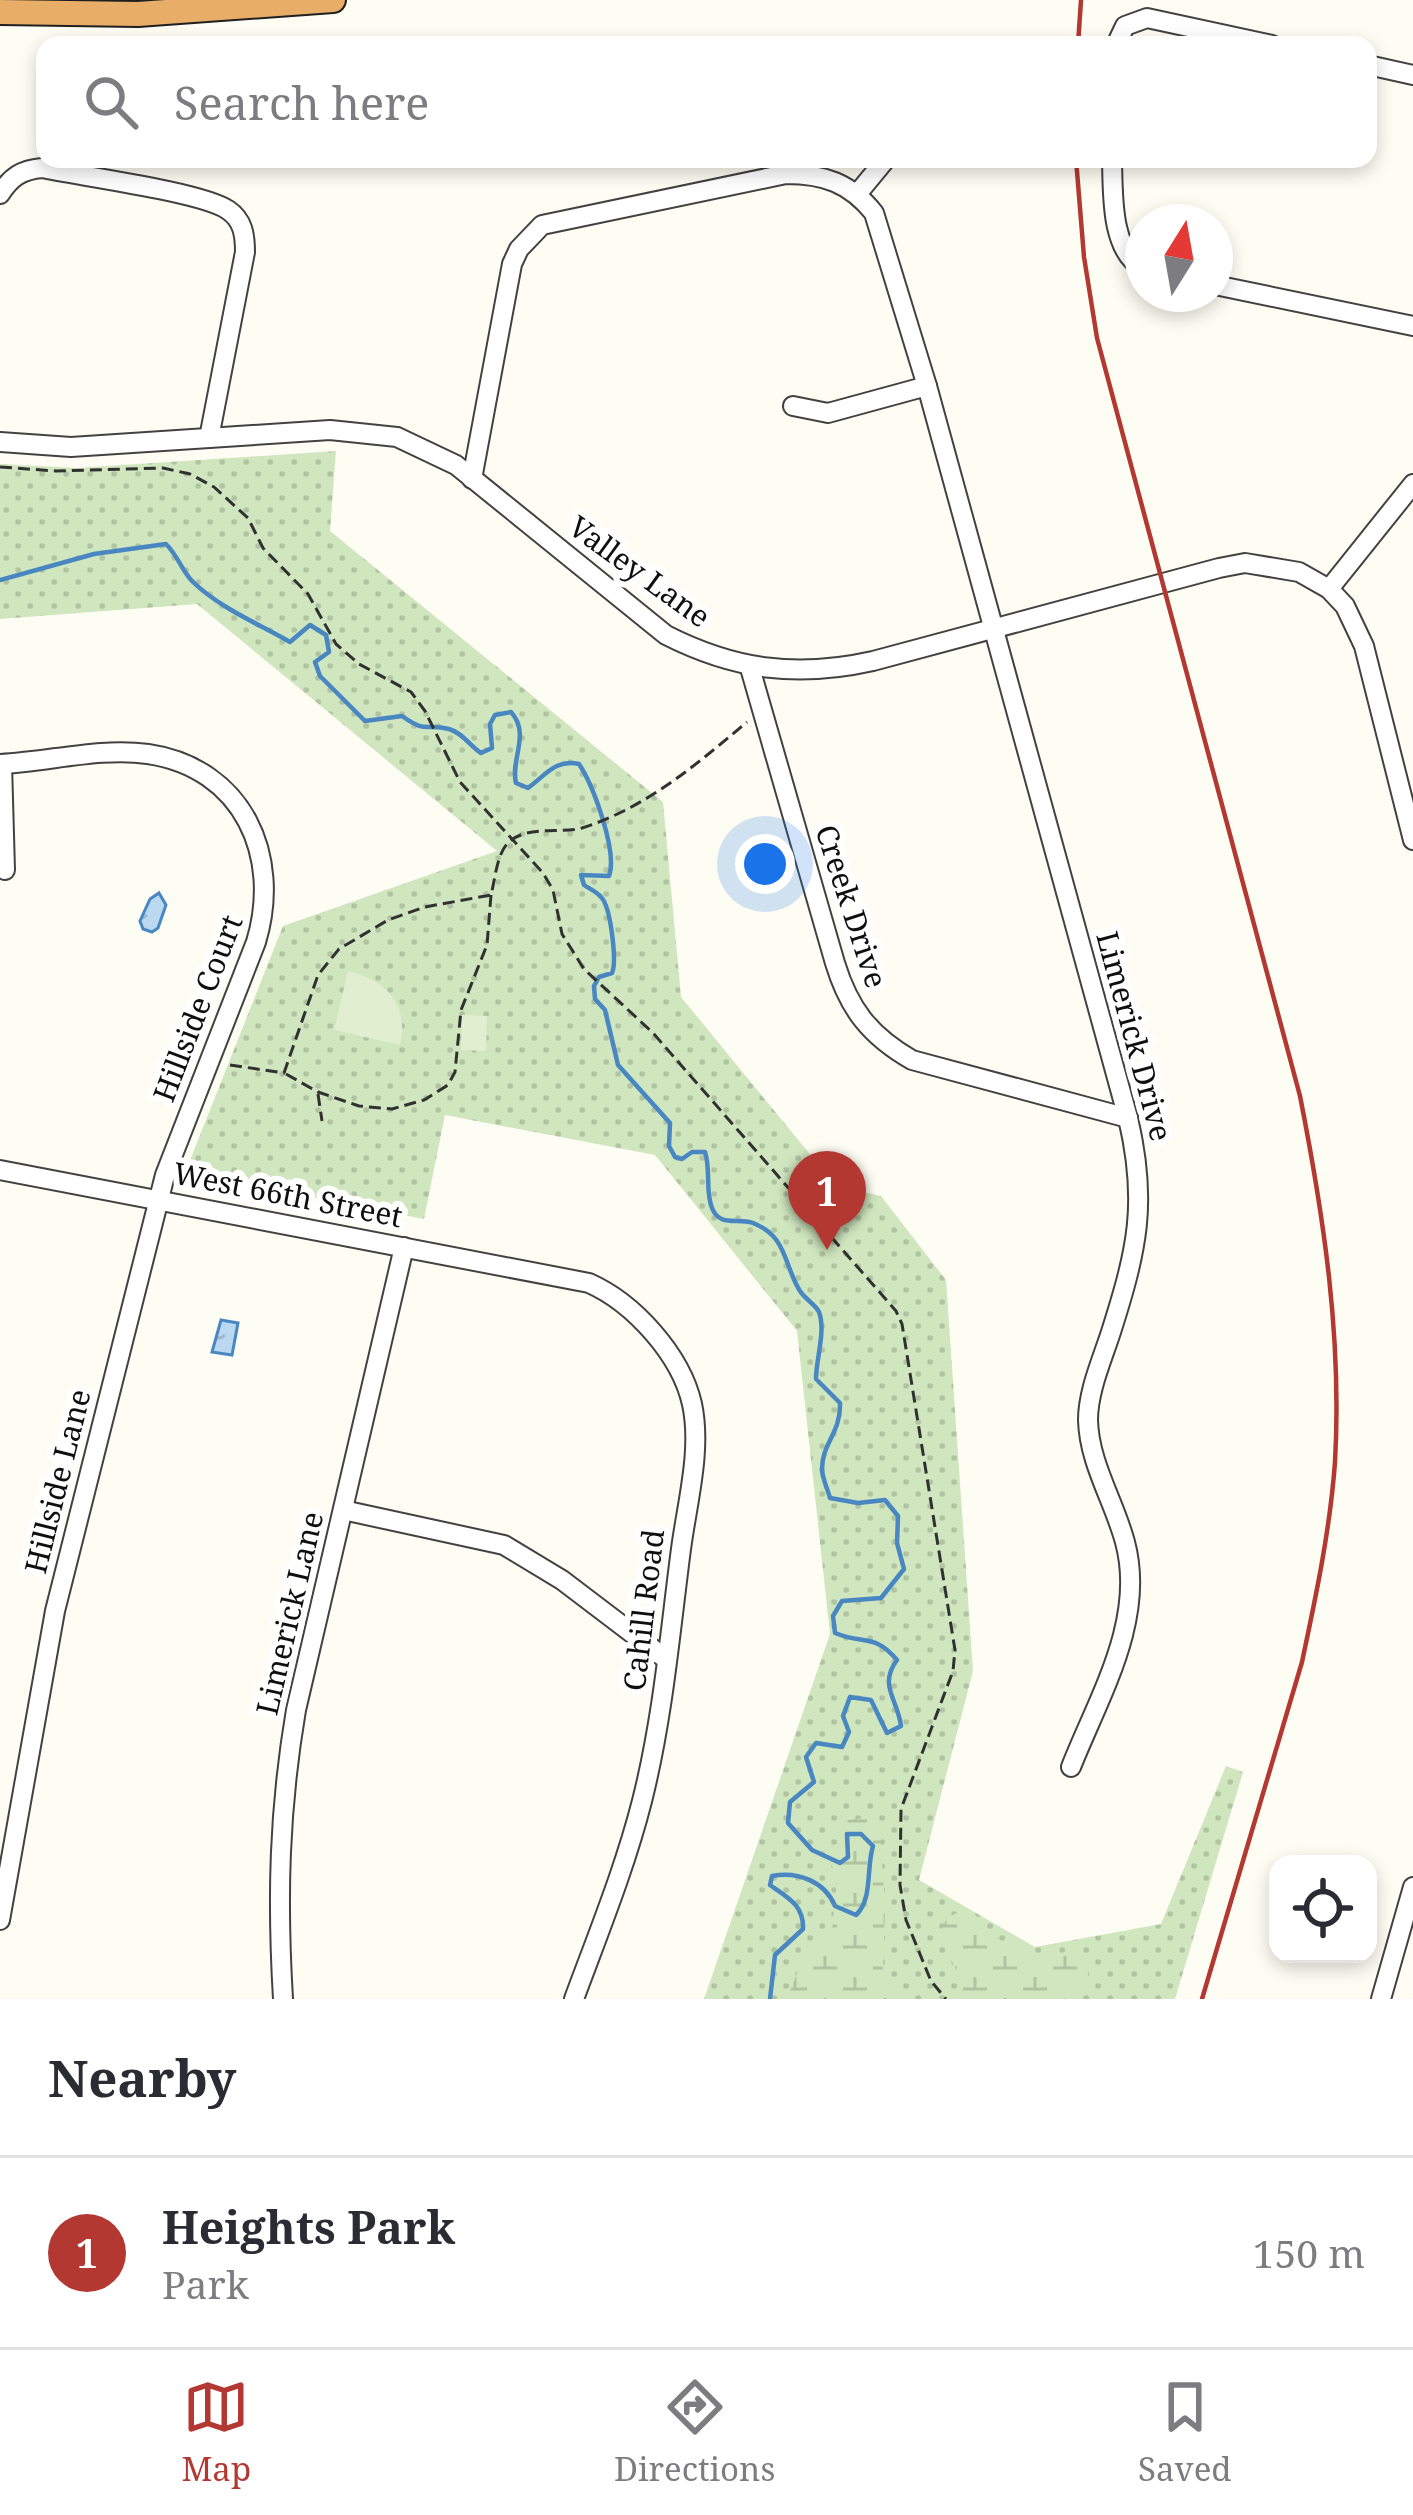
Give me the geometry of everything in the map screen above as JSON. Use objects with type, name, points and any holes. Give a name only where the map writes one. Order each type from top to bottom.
[{"type":"highway","points":[[0,12],[138,14],[333,0]]},
{"type":"street","points":[[1120,36],[1125,26],[1147,18],[1230,36]]},
{"type":"street","points":[[1377,67],[1413,75]]},
{"type":"street","points":[[0,194],[23,170],[42,168],[210,202],[226,208],[238,220],[245,252],[209,438]]},
{"type":"street","points":[[472,478],[512,264],[542,225],[787,174],[812,174],[858,193],[879,168]]},
{"type":"street","points":[[1113,168],[1125,252]]},
{"type":"street","name":"Limerick Drive","points":[[858,193],[884,236],[1139,1170],[1136,1246],[1088,1417],[1092,1450],[1125,1540],[1132,1602],[1121,1643],[1071,1767]]},
{"type":"street","points":[[1233,289],[1413,326]]},
{"type":"street","points":[[793,406],[828,413],[927,386]]},
{"type":"street","name":"Valley Lane","points":[[0,442],[71,447],[363,430],[428,448],[666,635],[705,655],[750,668],[832,670],[1246,563],[1299,572],[1329,590]]},
{"type":"street","points":[[1413,484],[1329,590],[1357,625],[1406,786],[1413,840]]},
{"type":"street","name":"Creek Drive","points":[[750,668],[839,979],[861,1022],[884,1044],[912,1060],[1128,1118]]},
{"type":"street","name":"Hillside Court","points":[[1,764],[147,754],[177,762],[206,776],[229,796],[262,850],[265,911],[158,1200]]},
{"type":"street","points":[[1,764],[5,870]]},
{"type":"street","name":"West 66th Street","points":[[0,1171],[565,1277]]},
{"type":"street","name":"Hillside Lane","points":[[0,1920],[55,1611],[158,1200]]},
{"type":"street","name":"Limerick Lane","points":[[283,1999],[277,1865],[283,1788],[296,1710],[404,1246]]},
{"type":"street","name":"Cahill Road","points":[[565,1277],[611,1293],[629,1306],[674,1363],[692,1405],[694,1453],[641,1803],[574,1999]]},
{"type":"street","points":[[343,1510],[504,1545],[550,1572],[666,1659]]},
{"type":"street","points":[[1381,1999],[1411,1898]]},
{"type":"path","points":[[0,467],[56,471],[155,467],[198,478],[248,518],[263,548],[308,595],[336,644],[359,664],[411,692],[460,782],[553,890],[562,934],[584,969],[653,1033],[888,1300],[902,1324],[955,1662],[901,1809],[900,1885],[915,1946],[931,1981],[946,1999]]},
{"type":"path","points":[[211,1060],[284,1073],[318,1092],[359,1106],[392,1109],[424,1100],[448,1085],[455,1072],[460,1010],[487,945],[491,895],[504,846],[532,832],[579,829],[621,811],[675,782],[761,708]]},
{"type":"path","points":[[284,1073],[318,975],[339,949],[388,920],[424,907],[491,895]]},
{"type":"path","points":[[318,1092],[322,1120]]},
{"type":"green space","points":[[336,451],[330,531],[663,802],[681,997],[836,1186],[881,1196],[946,1280],[973,1671],[919,1880],[1035,1947],[1161,1924],[1226,1766],[1243,1772],[1175,1999],[704,1999],[830,1634],[797,1331],[655,1155],[445,1115],[424,1219],[185,1173],[283,926],[497,851],[197,604],[0,619],[0,464],[77,468]]},
{"type":"green space","points":[[348,971],[374,981],[392,996],[401,1018],[400,1045],[334,1030]]},
{"type":"green space","points":[[462,1015],[487,1016],[486,1051],[461,1050]]},
{"type":"green space","points":[[866,1818],[880,1831],[883,1970],[907,1999],[787,1999],[808,1945],[832,1929],[837,1880],[829,1858],[848,1820]]},
{"type":"green space","points":[[957,1913],[1024,1950],[1089,1964],[1087,1981],[1064,1999],[950,1999],[964,1985],[939,1935],[947,1918]]},
{"type":"water","points":[[159,893],[166,905],[152,932],[143,929],[140,921],[150,899]]},
{"type":"water","points":[[221,1320],[238,1323],[232,1355],[212,1352]]},
{"type":"waterway","points":[[0,580],[94,554],[166,544],[193,582],[239,615],[290,642],[310,625],[326,635],[329,652],[315,662],[320,676],[365,721],[402,716],[422,726],[454,731],[481,753],[492,748],[490,724],[495,715],[511,712],[520,738],[516,783],[528,788],[563,764],[579,764],[585,774],[610,851],[609,876],[581,875],[584,885],[605,903],[610,923],[612,973],[599,977],[594,986],[618,1065],[670,1123],[669,1146],[675,1157],[705,1152],[715,1214],[753,1223],[773,1236],[800,1291],[819,1312],[816,1379],[840,1403],[823,1460],[830,1498],[858,1503],[885,1500],[898,1516],[897,1543],[904,1569],[881,1598],[842,1601],[833,1616],[835,1633],[875,1643],[897,1660],[889,1685],[901,1726],[887,1733],[871,1700],[850,1697],[843,1716],[849,1732],[842,1747],[816,1743],[806,1757],[814,1782],[790,1802],[788,1823],[812,1850],[840,1863],[848,1857],[847,1834],[861,1834],[873,1846],[865,1901],[856,1915],[835,1906],[825,1890],[810,1880],[772,1876],[770,1885],[798,1908],[803,1929],[775,1955],[770,1999]]},
{"type":"railway","points":[[1079,36],[1081,0]]},
{"type":"railway","points":[[1077,168],[1097,338],[1300,1096],[1317,1187],[1333,1324],[1335,1462],[1317,1588],[1302,1662],[1202,1999]]},
{"type":"place","name":"Heights Park","points":[[827,1250]]}]
